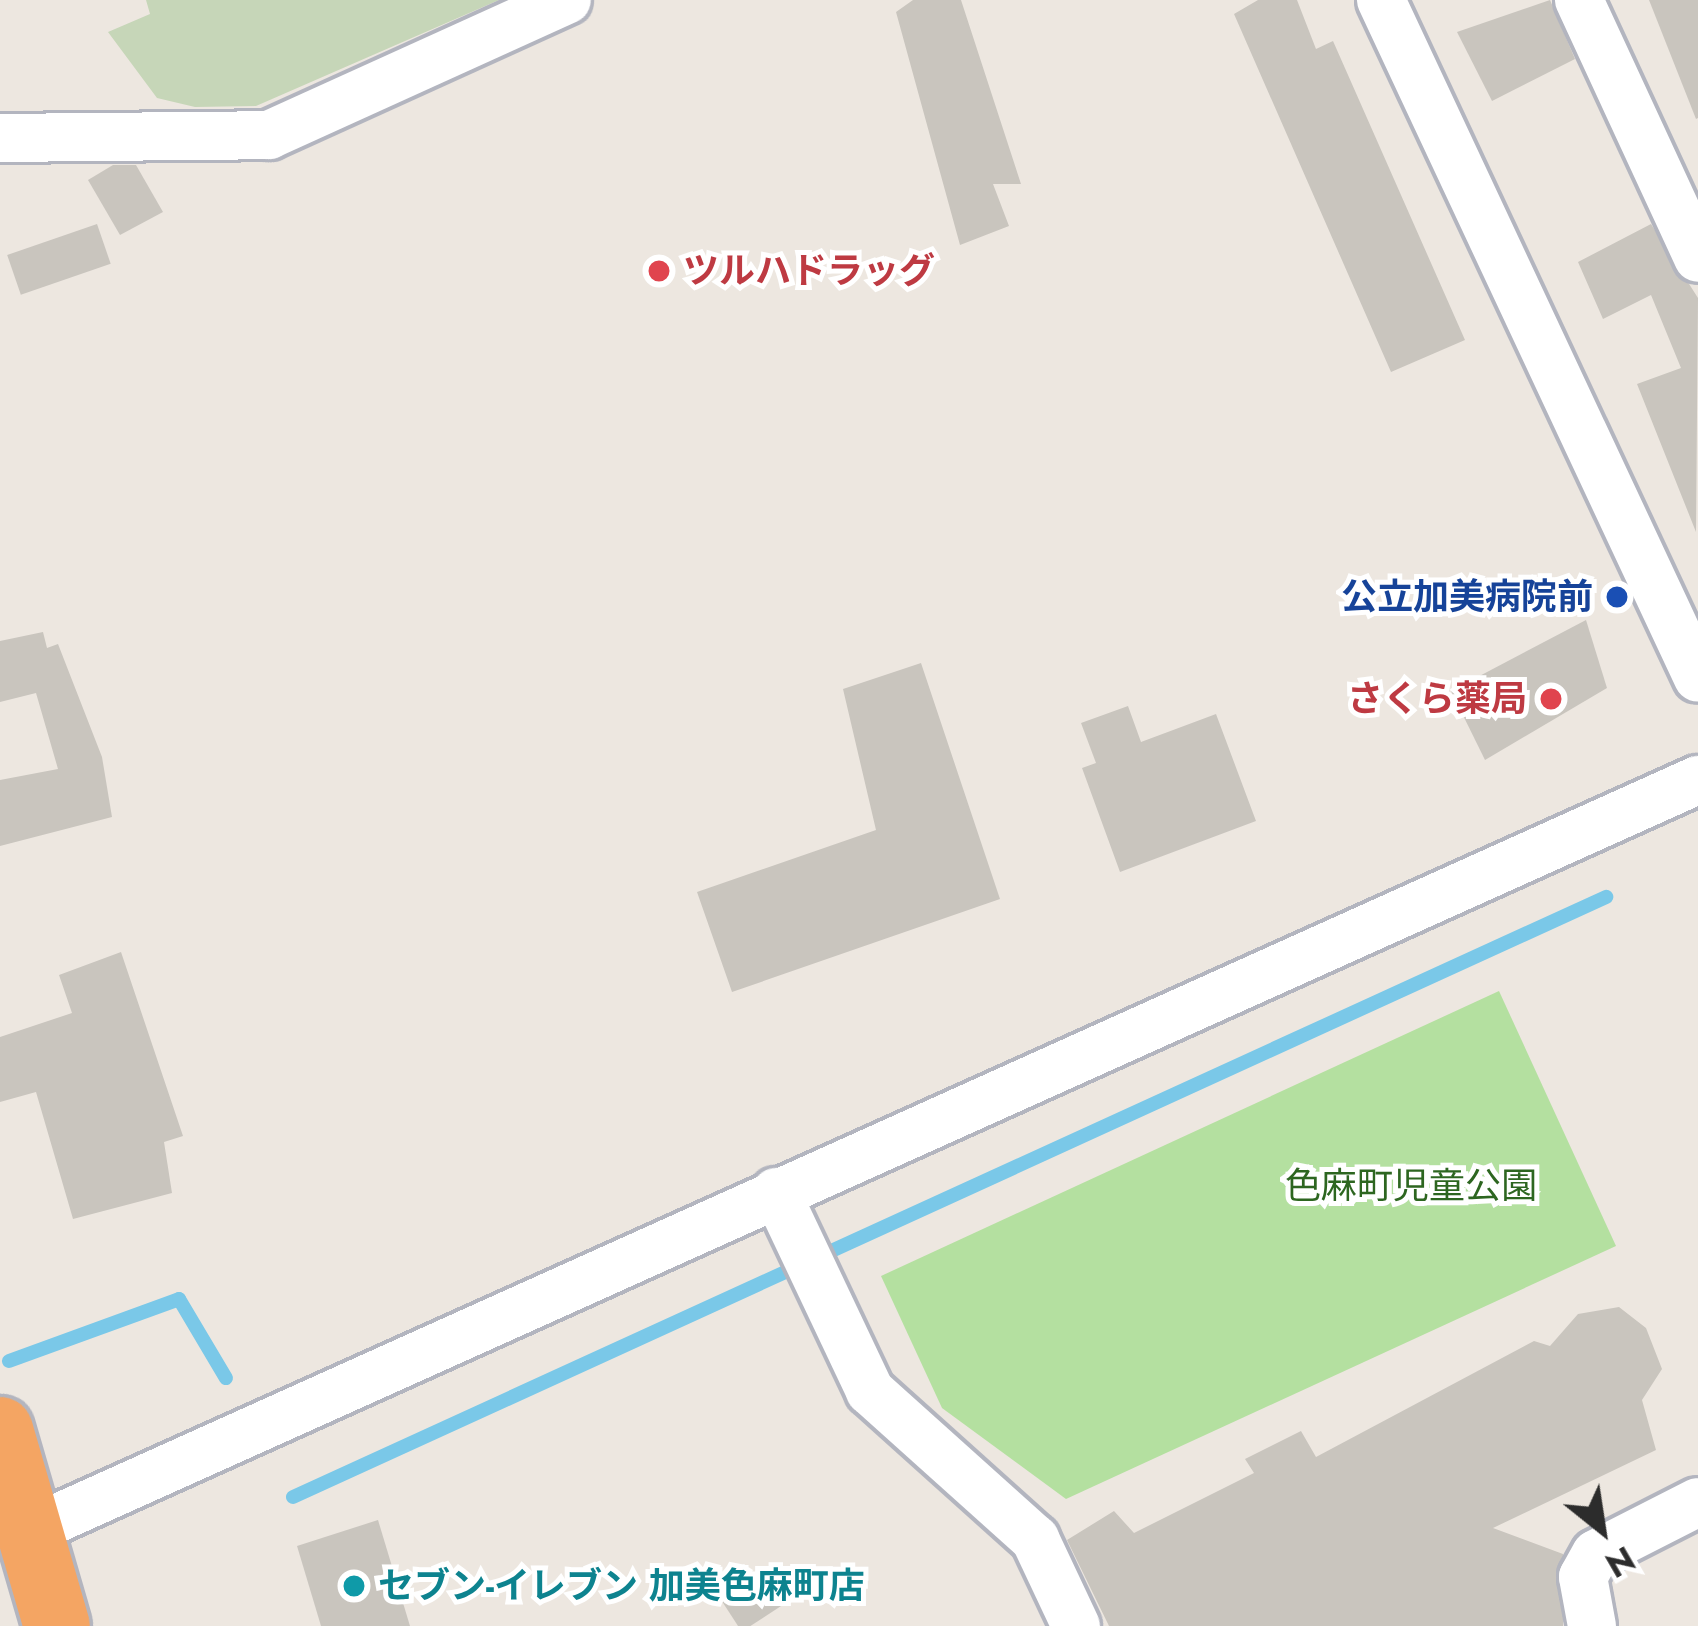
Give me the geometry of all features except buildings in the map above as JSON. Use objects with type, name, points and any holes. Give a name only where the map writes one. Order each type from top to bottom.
[{"type":"highway","points":[[0,1430],[57,1626]]},
{"type":"street","points":[[0,138],[269,135],[567,0]]},
{"type":"street","points":[[1381,0],[1698,678]]},
{"type":"street","points":[[1579,0],[1685,197],[1698,258]]},
{"type":"street","points":[[29,1531],[1698,780]]},
{"type":"street","points":[[776,1192],[870,1391],[1035,1539],[1076,1626]]},
{"type":"street","points":[[1592,1626],[1583,1577],[1596,1554],[1698,1502]]},
{"type":"green space","points":[[146,0],[499,0],[256,106],[195,107],[157,98],[108,32],[150,14]]},
{"type":"green space","name":"色麻町児童公園","points":[[1499,991],[1616,1246],[1066,1499],[942,1408],[881,1276]]},
{"type":"waterway","points":[[293,1497],[1606,897]]},
{"type":"waterway","points":[[9,1361],[179,1299],[226,1378]]},
{"type":"place","name":"ツルハドラッグ","points":[[659,271]]},
{"type":"place","name":"公立加美病院前","points":[[1617,597]]},
{"type":"place","name":"さくら薬局","points":[[1551,699]]},
{"type":"place","name":"セブン-イレブン 加美色麻町店","points":[[354,1586]]}]
